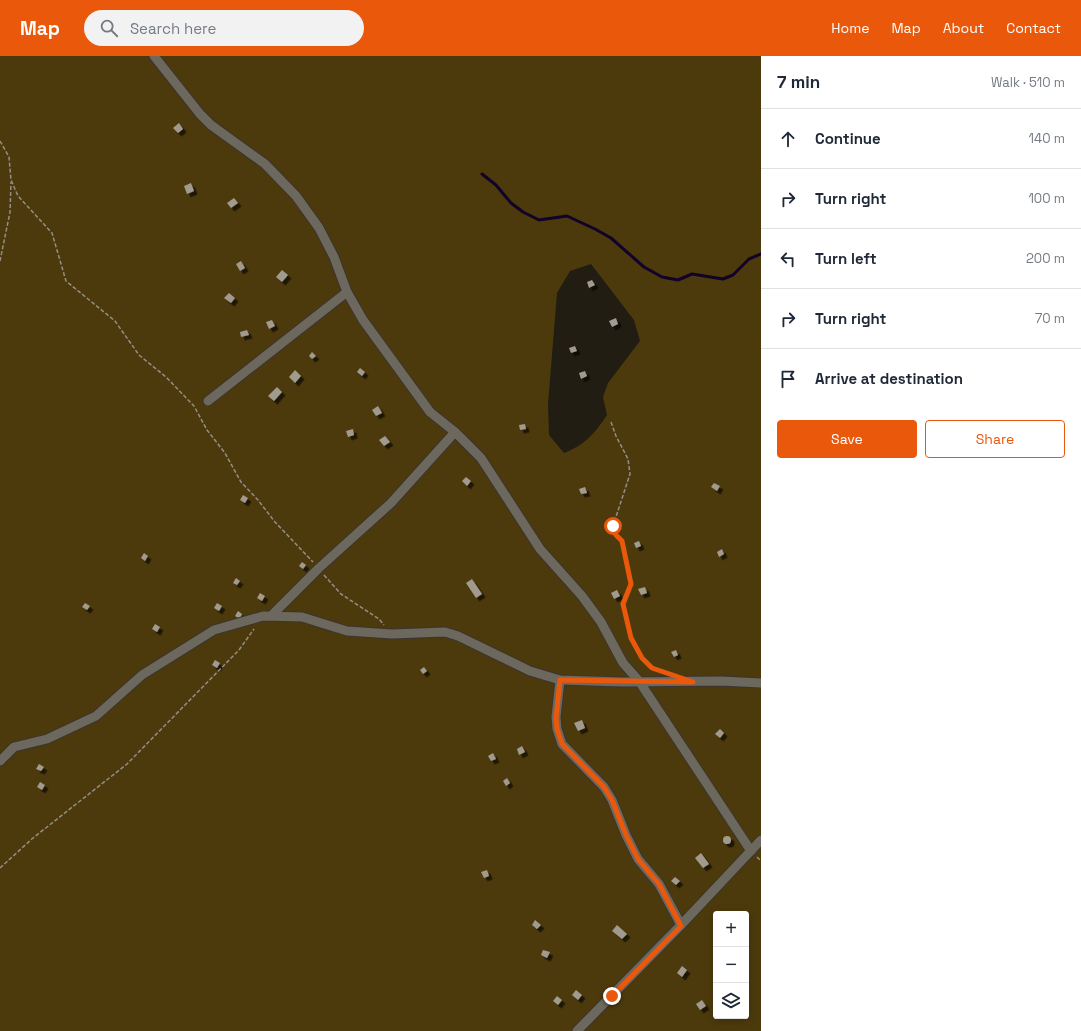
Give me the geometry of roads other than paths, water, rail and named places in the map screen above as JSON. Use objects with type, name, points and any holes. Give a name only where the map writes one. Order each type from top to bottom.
[{"type":"street","points":[[154,56],[200,114],[211,125],[265,164],[296,196],[319,228],[334,257],[347,292],[363,320],[430,412],[455,432],[481,458],[540,549],[586,601],[601,622],[623,663],[639,681],[751,851]]},
{"type":"street","points":[[208,401],[347,292]]},
{"type":"street","points":[[267,616],[391,503],[455,432]]},
{"type":"street","points":[[0,761],[14,747],[47,739],[96,716],[142,675],[214,630],[267,616],[302,617],[347,631],[392,634],[445,632],[458,636],[530,670],[560,680],[693,682],[721,680],[761,683]]},
{"type":"street","points":[[560,680],[556,718],[557,729],[562,744],[608,794],[638,859],[659,884],[681,926]]},
{"type":"street","points":[[577,1031],[681,926],[761,840]]},
{"type":"waterway","points":[[482,174],[496,185],[511,203],[523,212],[539,220],[567,216],[595,229],[611,238],[644,267],[662,277],[678,280],[692,274],[723,279],[733,275],[749,259],[761,254]]}]
